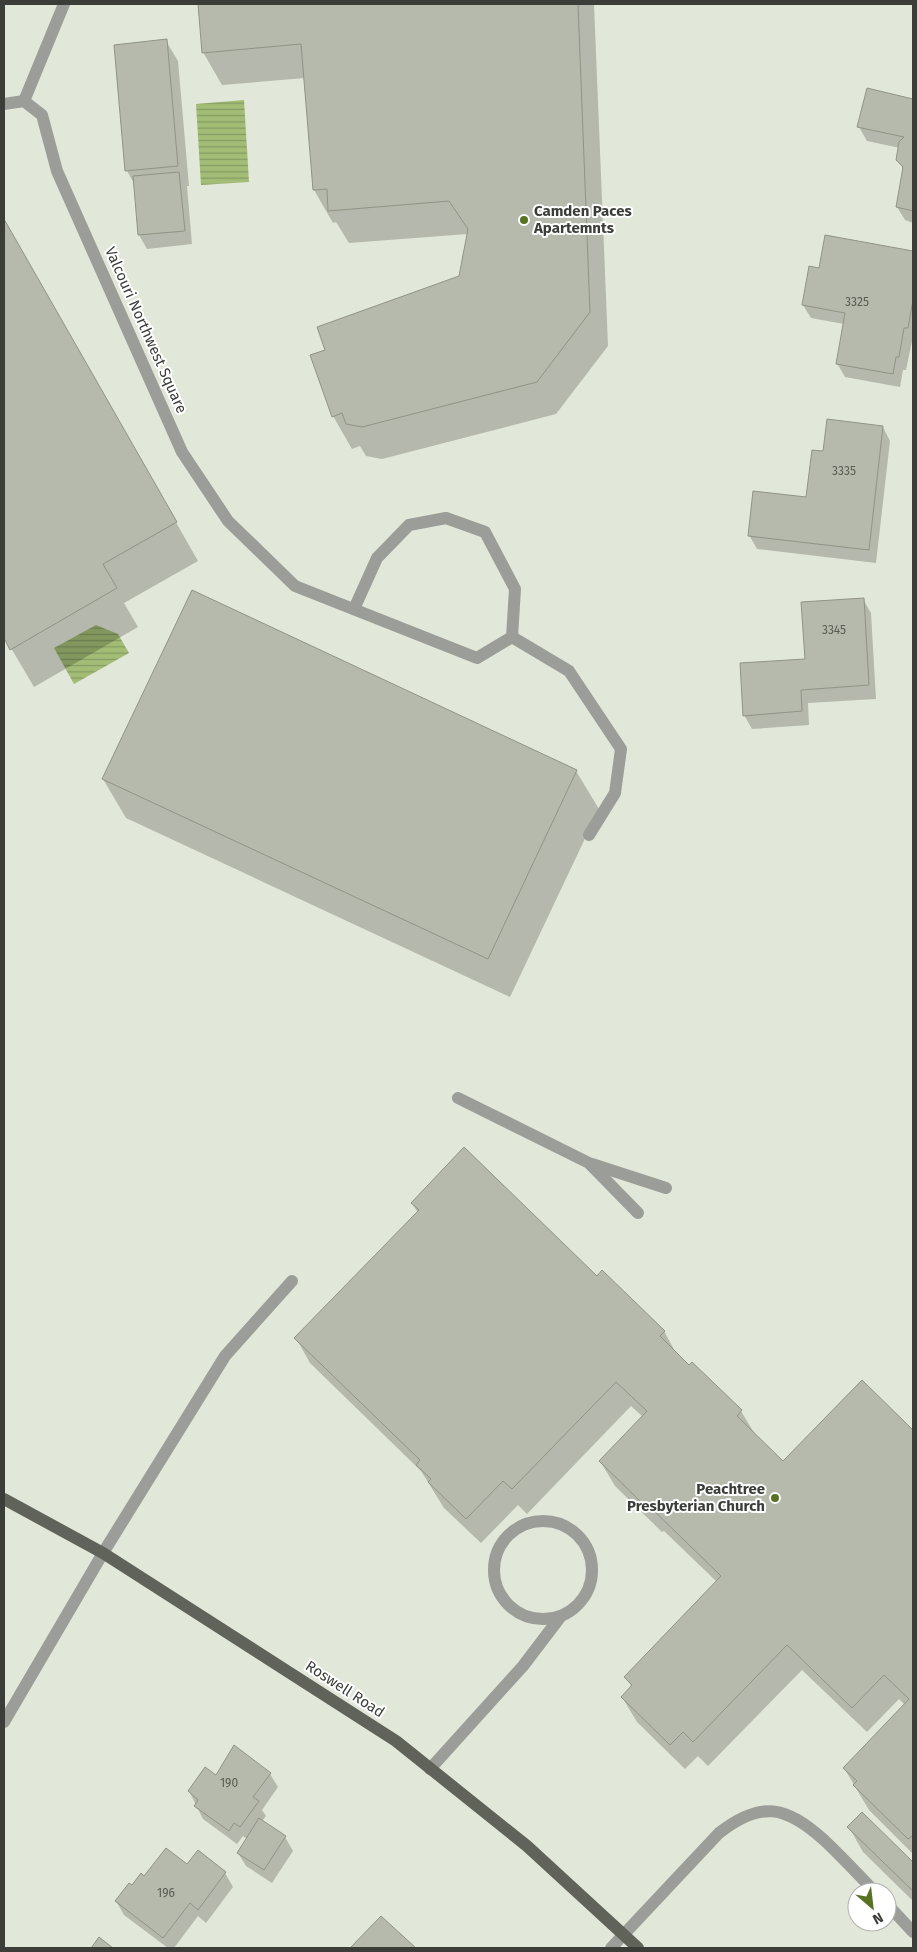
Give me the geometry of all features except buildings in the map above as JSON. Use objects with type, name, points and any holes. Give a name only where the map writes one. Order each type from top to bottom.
[{"type":"main road","name":"Roswell Road","points":[[4,1499],[103,1553],[396,1741],[527,1846],[638,1948]]},
{"type":"street","points":[[4,104],[24,101],[64,4]]},
{"type":"street","name":"Valcouri Northwest Square","points":[[24,101],[42,115],[57,171],[182,452],[228,521],[294,586],[476,658],[512,637]]},
{"type":"street","points":[[354,609],[377,558],[408,525],[446,518],[485,532],[515,589],[512,637],[569,671],[621,749],[615,793],[589,835]]},
{"type":"street","points":[[458,1098],[589,1163],[666,1188]]},
{"type":"street","points":[[589,1163],[638,1212]]},
{"type":"street","points":[[4,1722],[103,1553],[225,1356],[292,1281]]},
{"type":"street","points":[[430,1769],[523,1666],[561,1616],[575,1608],[585,1596],[591,1582],[592,1567],[589,1552],[582,1538],[570,1528],[556,1522],[540,1521],[525,1524],[512,1532],[502,1543],[495,1558],[494,1573],[497,1588],[505,1601],[516,1612],[531,1618],[546,1619],[561,1616]]},
{"type":"street","points":[[611,1948],[720,1833],[747,1815],[763,1812],[780,1812],[793,1816],[806,1824],[866,1882]]},
{"type":"street","points":[[897,1915],[913,1932]]},
{"type":"shaded area","points":[[244,100],[249,182],[201,185],[196,104]]},
{"type":"shaded area","points":[[96,625],[118,634],[129,653],[74,684],[54,648]]},
{"type":"place","name":"Camden Paces Apartemnts","points":[[524,220]]},
{"type":"place","name":"Peachtree Presbyterian Church","points":[[775,1498]]}]
